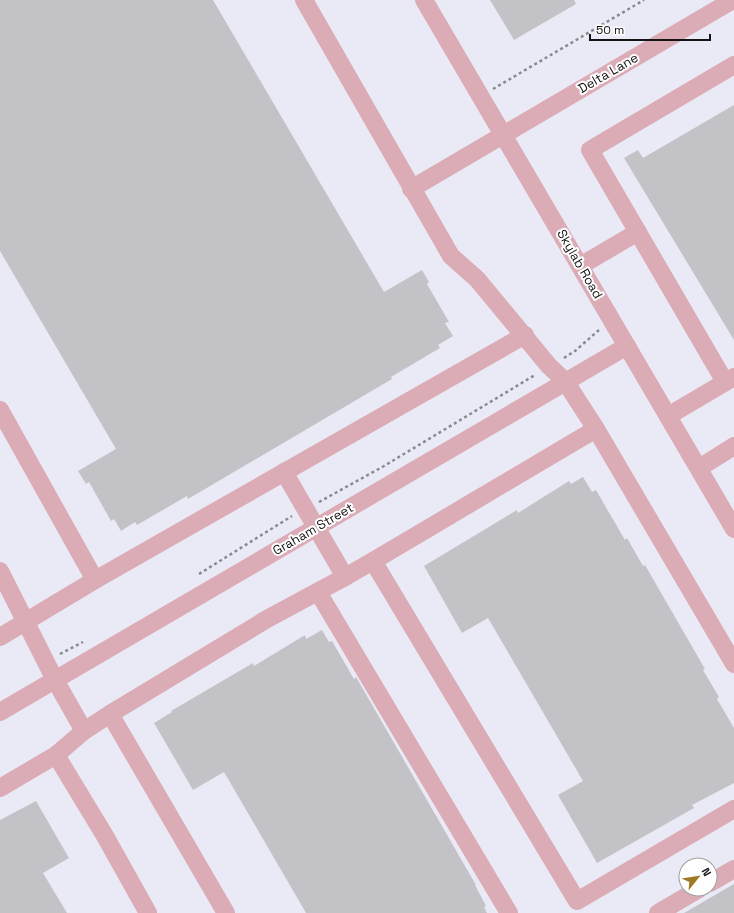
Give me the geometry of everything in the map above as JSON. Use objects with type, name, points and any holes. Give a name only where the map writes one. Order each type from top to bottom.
[{"type":"street","points":[[304,0],[451,256],[477,279],[525,335],[549,366],[565,381],[596,429],[734,664]]},
{"type":"street","name":"Skylab Road","points":[[424,0],[504,134],[734,529]]},
{"type":"street","name":"Delta Lane","points":[[412,189],[733,0]]},
{"type":"street","points":[[668,416],[729,379],[638,232],[590,150],[734,65]]},
{"type":"street","points":[[580,266],[638,232]]},
{"type":"street","points":[[3,629],[27,621],[95,580],[525,335]]},
{"type":"street","name":"Graham Street","points":[[0,712],[627,346]]},
{"type":"street","points":[[0,410],[95,580]]},
{"type":"street","points":[[0,788],[56,755],[84,731],[110,714],[267,619],[373,561],[596,429]]},
{"type":"street","points":[[699,468],[734,446]]},
{"type":"street","points":[[284,472],[345,577]]},
{"type":"street","points":[[373,561],[577,901],[734,809]]},
{"type":"street","points":[[0,571],[27,621],[55,680],[84,731]]},
{"type":"street","points":[[318,592],[509,913]]},
{"type":"street","points":[[110,714],[226,913]]},
{"type":"street","points":[[56,755],[105,836],[148,913]]},
{"type":"street","points":[[718,878],[734,869]]},
{"type":"street","points":[[658,913],[685,897]]},
{"type":"path","points":[[481,96],[644,0]]},
{"type":"path","points":[[193,578],[276,525],[384,466],[575,350],[611,319]]},
{"type":"path","points":[[46,661],[86,640]]},
{"type":"shaded area","points":[[0,0],[734,0],[734,913],[0,913]]},
{"type":"building","points":[[0,0],[213,0],[384,292],[422,270],[429,282],[427,284],[449,322],[445,323],[453,336],[438,345],[440,348],[391,377],[392,379],[188,499],[187,496],[137,525],[135,522],[121,531],[114,519],[111,521],[89,482],[86,484],[78,471],[116,449],[0,251]]},
{"type":"building","points":[[490,0],[574,0],[576,4],[514,40]]},
{"type":"building","points":[[734,105],[734,340],[624,158],[638,150],[643,158]]},
{"type":"building","points":[[583,477],[592,492],[596,490],[625,540],[627,538],[643,566],[645,565],[705,669],[703,670],[719,697],[717,699],[734,728],[734,783],[692,805],[694,808],[597,863],[558,795],[583,781],[488,618],[462,633],[424,566],[517,510],[518,513],[569,481],[571,484]]},
{"type":"building","points":[[322,630],[329,642],[332,641],[354,679],[356,677],[476,885],[486,906],[484,907],[487,913],[306,913],[224,772],[193,790],[154,723],[172,712],[171,711],[253,663],[254,666],[305,635],[306,639]]},
{"type":"building","points":[[36,801],[69,858],[43,873],[67,913],[0,913],[0,820]]},
{"type":"building","points":[[734,884],[734,913],[684,913],[712,897],[718,897],[718,893]]}]
